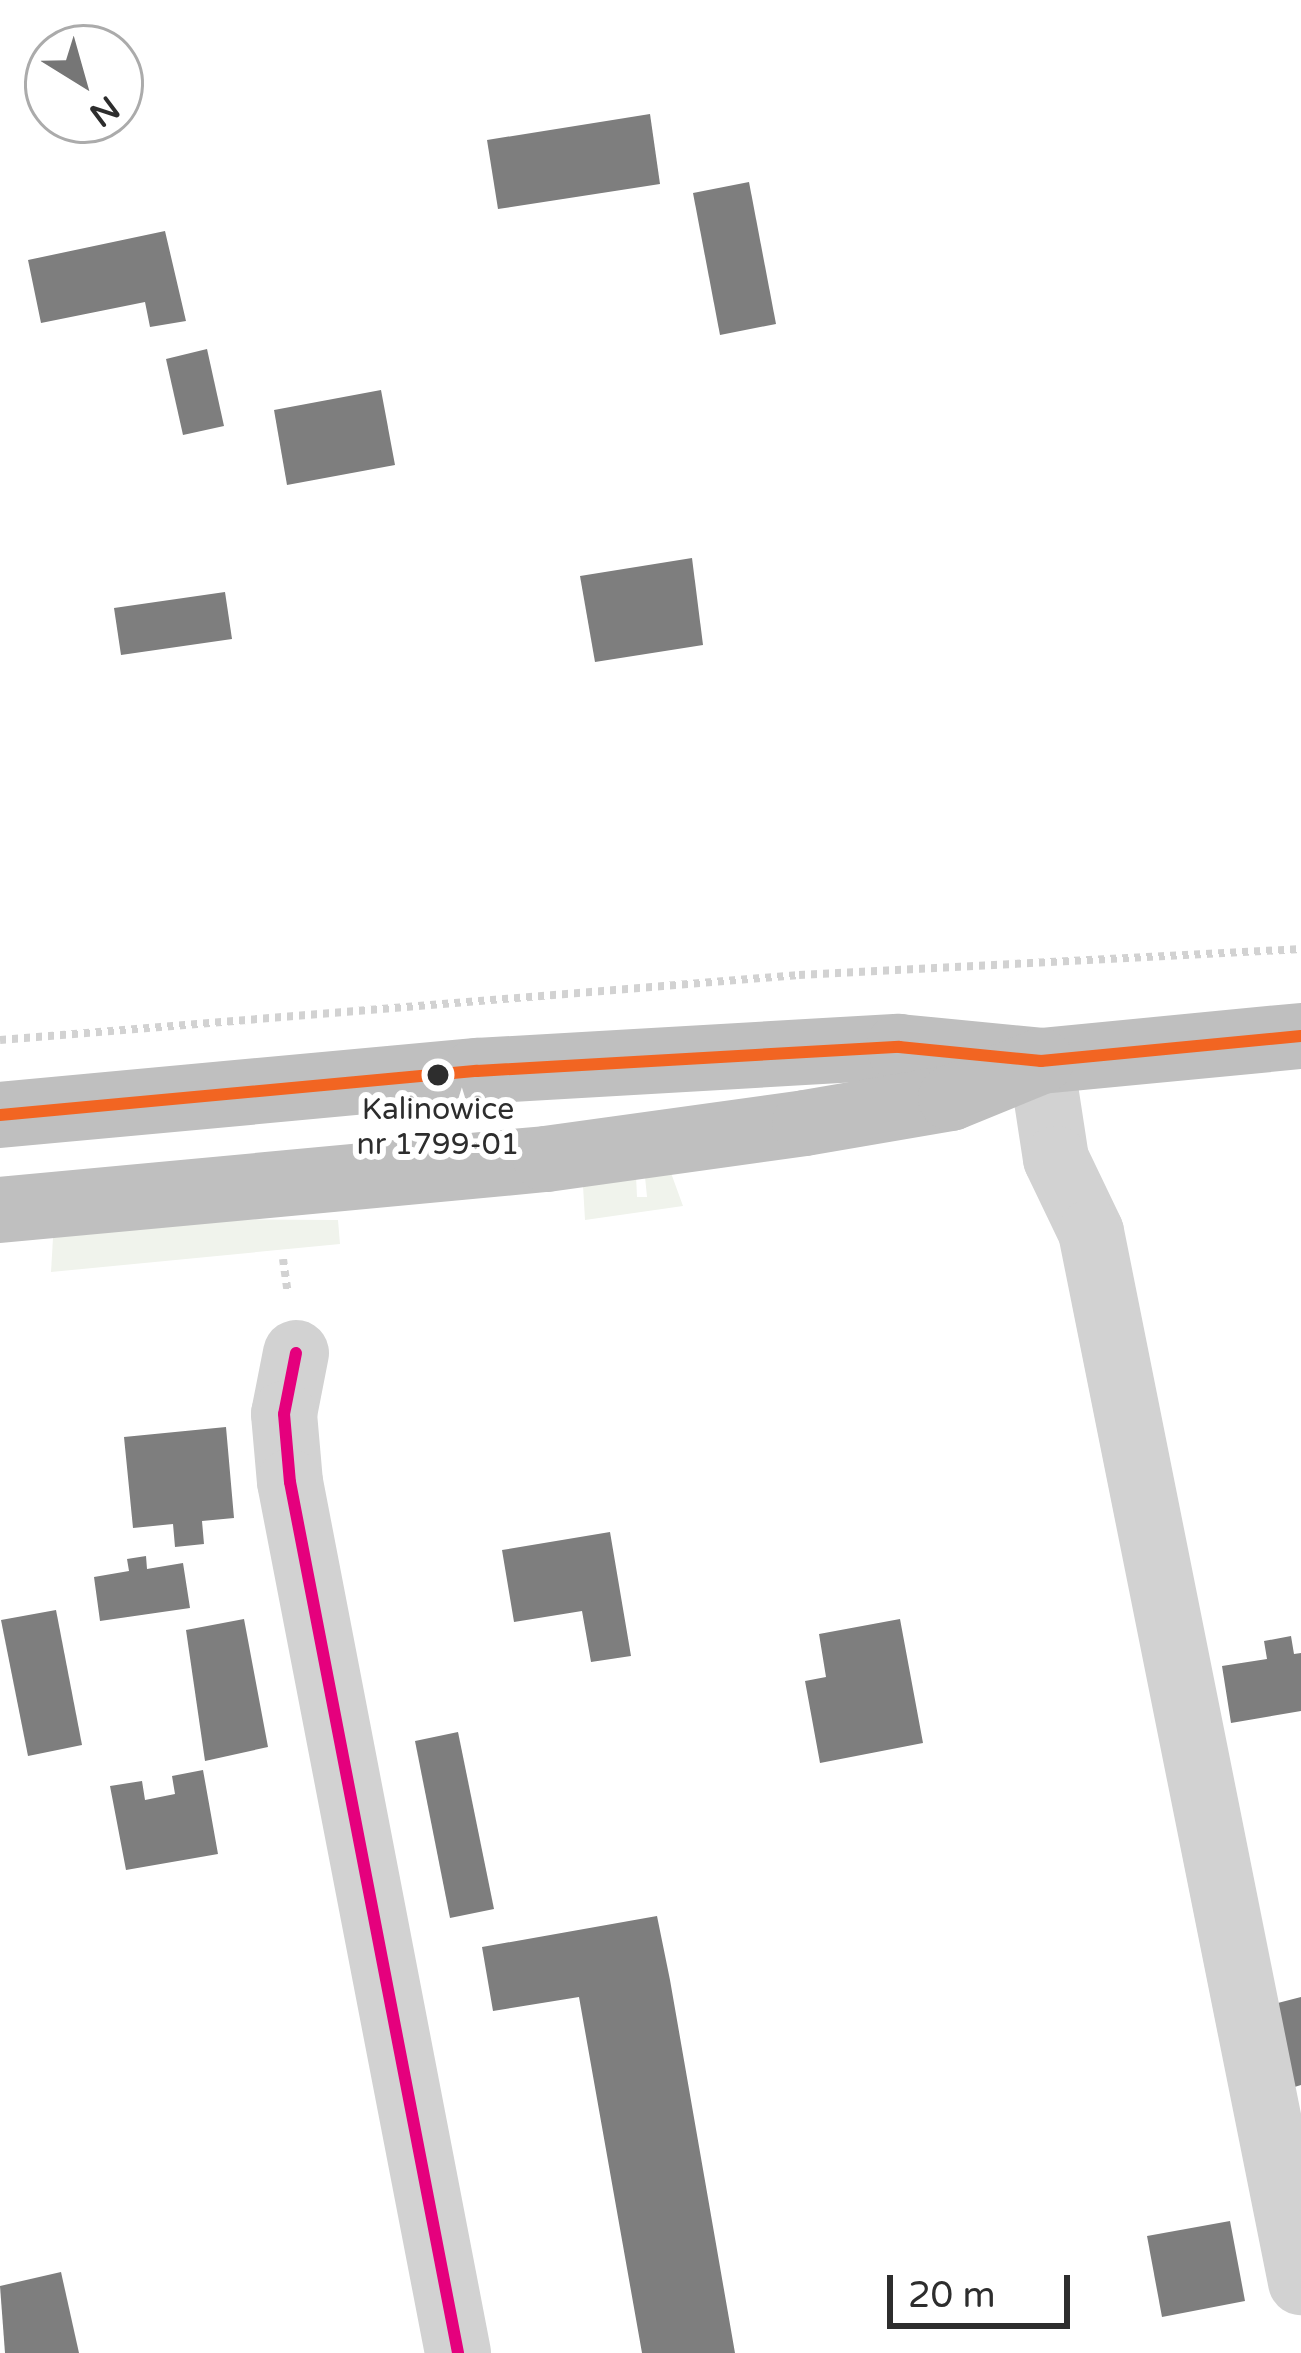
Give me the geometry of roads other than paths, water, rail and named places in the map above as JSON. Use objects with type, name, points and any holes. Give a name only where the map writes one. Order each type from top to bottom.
[{"type":"highway","points":[[0,1115],[356,1080],[783,1053],[965,1048],[1041,1061],[1301,1036]]},
{"type":"highway","points":[[0,1210],[546,1159],[805,1123],[951,1098],[1041,1061]]},
{"type":"street","points":[[1041,1061],[1056,1159],[1091,1232],[1301,2282]]},
{"type":"street","points":[[296,1354],[284,1414],[290,1482],[458,2353]]},
{"type":"place","name":"Kalinowice nr 1799-01","points":[[438,1075]]}]
